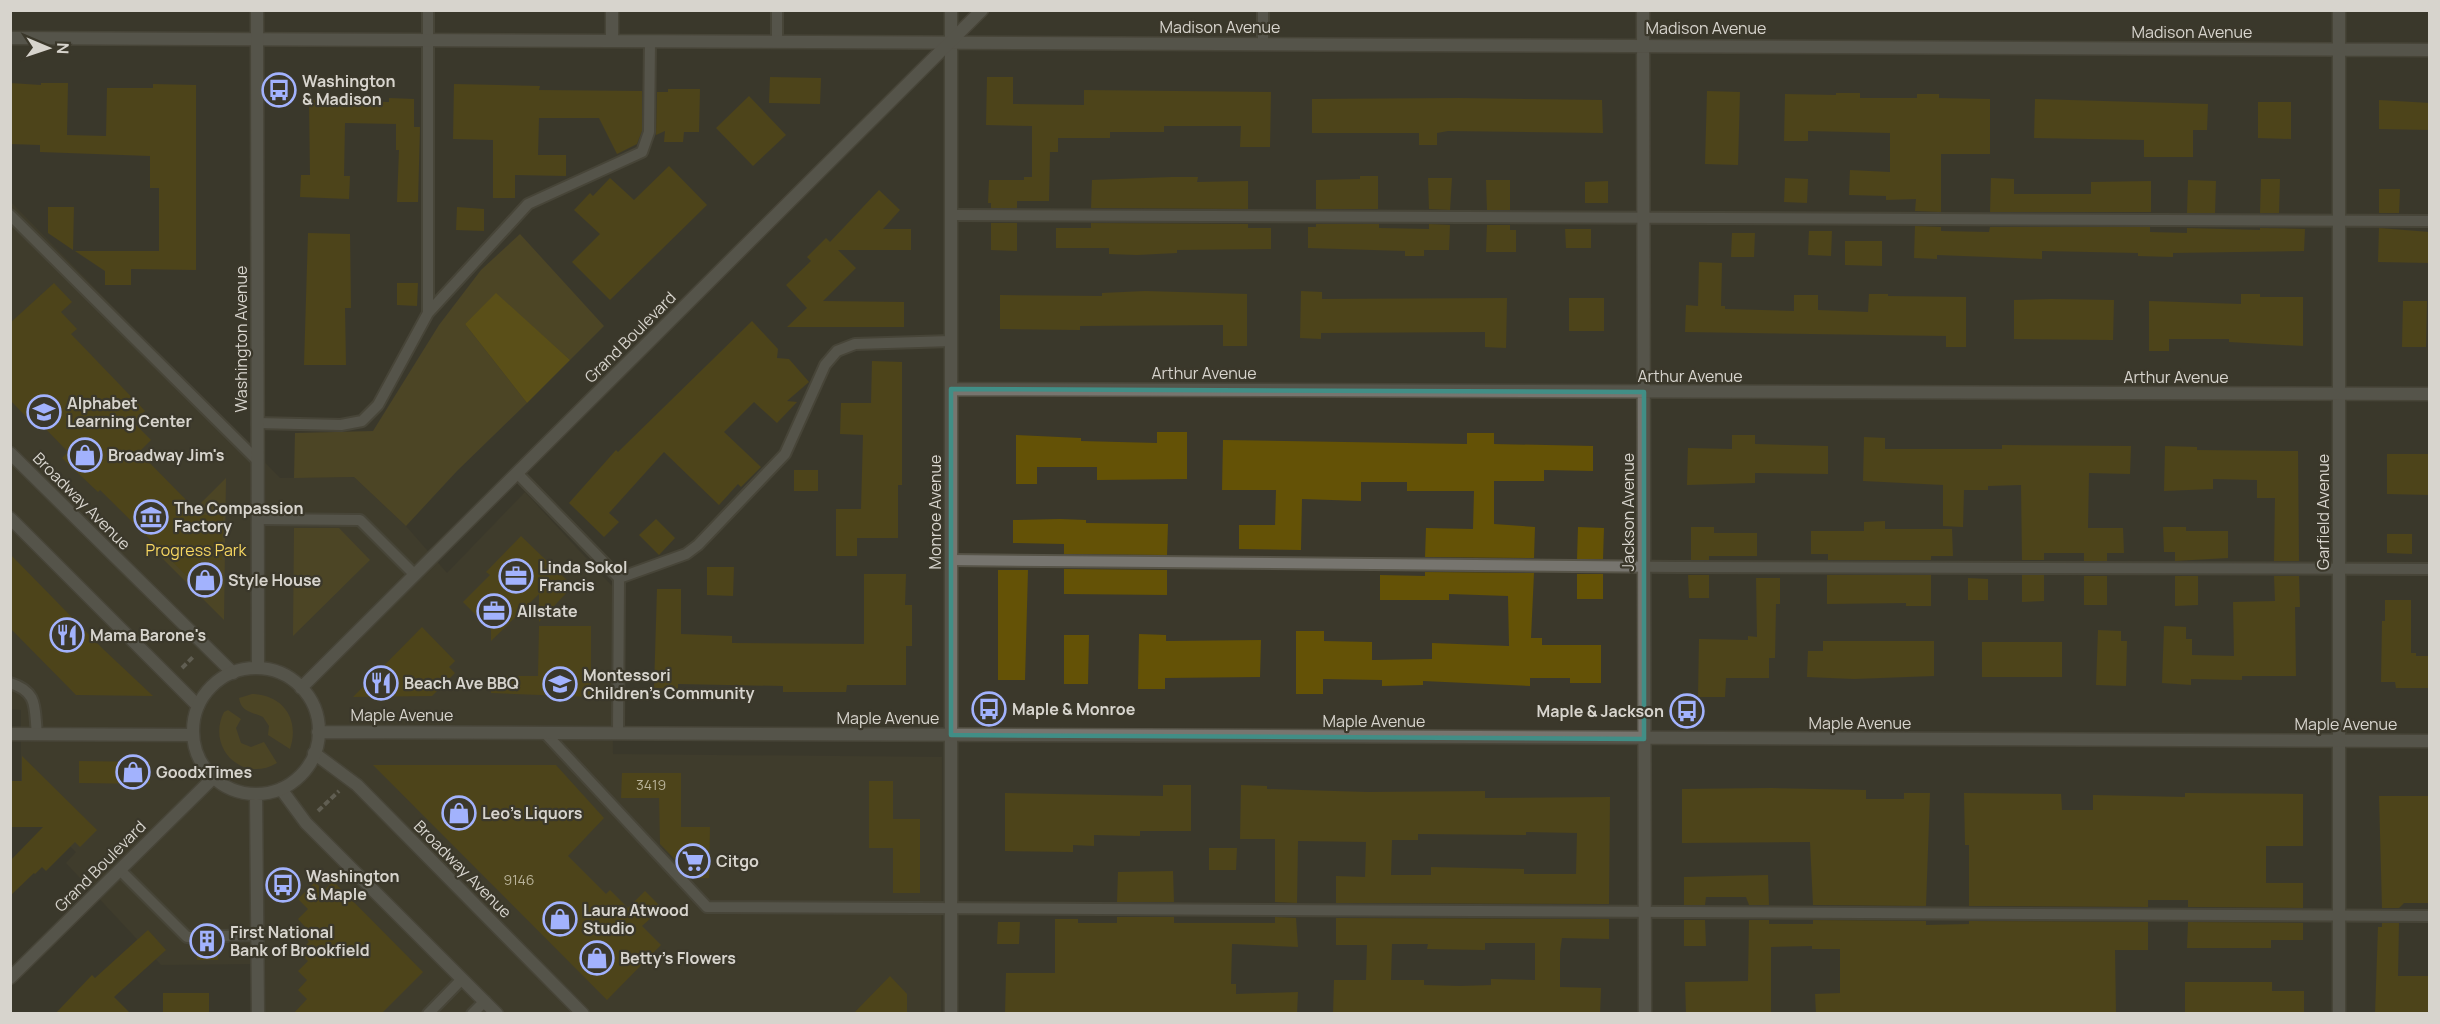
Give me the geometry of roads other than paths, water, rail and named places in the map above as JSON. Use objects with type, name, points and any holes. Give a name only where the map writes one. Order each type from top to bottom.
[{"type":"street","name":"Washington Avenue","points":[[257,10],[258,668]]},
{"type":"street","points":[[612,10],[612,41]]},
{"type":"street","name":"Monroe Avenue","points":[[951,10],[951,1014]]},
{"type":"street","name":"Grand Boulevard","points":[[301,688],[982,10]]},
{"type":"street","name":"Jackson Avenue","points":[[1643,10],[1645,1014]]},
{"type":"street","name":"Garfield Avenue","points":[[2339,10],[2339,1014]]},
{"type":"street","name":"Madison Avenue","points":[[10,38],[1643,44],[2430,50]]},
{"type":"street","name":"Arthur Avenue","points":[[951,388],[2430,394]]},
{"type":"street","name":"Broadway Avenue","points":[[10,453],[232,673]]},
{"type":"street","points":[[10,518],[198,706]]},
{"type":"street","points":[[258,668],[288,678],[301,688],[310,701],[318,732],[314,753],[295,781],[280,789],[256,794],[241,793],[213,778],[196,751],[193,735],[198,706],[212,686],[232,673],[258,668]]},
{"type":"street","name":"Maple Avenue","points":[[318,732],[2430,741]]},
{"type":"street","points":[[10,734],[193,735]]},
{"type":"street","name":"Broadway Avenue","points":[[314,753],[357,785],[583,1014]]},
{"type":"street","name":"Grand Boulevard","points":[[10,978],[213,778]]},
{"type":"street","points":[[280,789],[306,823],[497,1014]]},
{"type":"street","points":[[256,794],[258,1014]]},
{"type":"lane","points":[[428,10],[428,313]]},
{"type":"lane","points":[[777,10],[777,42]]},
{"type":"lane","points":[[1263,10],[1263,44]]},
{"type":"lane","points":[[257,423],[341,425],[362,421],[378,405],[428,313],[528,204],[642,152],[649,132],[650,41]]},
{"type":"lane","points":[[10,215],[257,460]]},
{"type":"lane","points":[[951,215],[2430,221]]},
{"type":"lane","points":[[619,578],[686,554],[706,537],[785,454],[825,365],[837,351],[855,344],[951,341]]},
{"type":"lane","points":[[516,473],[619,578],[618,733]]},
{"type":"lane","points":[[258,519],[360,520],[415,575]]},
{"type":"lane","points":[[951,561],[1645,567],[2430,568]]},
{"type":"lane","points":[[10,683],[25,688],[31,695],[37,734]]},
{"type":"lane","points":[[545,733],[706,907],[2430,916]]},
{"type":"lane","points":[[120,870],[187,936],[259,935]]},
{"type":"lane","points":[[428,1014],[462,979]]},
{"type":"lane","points":[[472,1014],[485,1002]]},
{"type":"place","name":"Washington & Madison","points":[[279,90]]},
{"type":"place","name":"Alphabet Learning Center","points":[[44,412]]},
{"type":"place","name":"Broadway Jim's","points":[[85,455]]},
{"type":"place","name":"The Compassion Factory","points":[[151,517]]},
{"type":"place","name":"Linda Sokol Francis","points":[[516,576]]},
{"type":"place","name":"Style House","points":[[205,580]]},
{"type":"place","name":"Allstate","points":[[494,611]]},
{"type":"place","name":"Mama Barone's","points":[[67,635]]},
{"type":"place","name":"Beach Ave BBQ","points":[[381,683]]},
{"type":"place","name":"Montessori Children's Community","points":[[560,684]]},
{"type":"place","name":"Maple & Monroe","points":[[989,709]]},
{"type":"place","name":"Maple & Jackson","points":[[1687,711]]},
{"type":"place","name":"GoodxTimes","points":[[133,772]]},
{"type":"place","name":"Leo's Liquors","points":[[459,813]]},
{"type":"place","name":"Citgo","points":[[693,861]]},
{"type":"place","name":"Washington & Maple","points":[[283,885]]},
{"type":"place","name":"Laura Atwood Studio","points":[[560,919]]},
{"type":"place","name":"First National Bank of Brookfield","points":[[207,941]]},
{"type":"place","name":"Betty's Flowers","points":[[597,958]]},
{"type":"park label","name":"Progress Park","points":[[196,550]]}]
